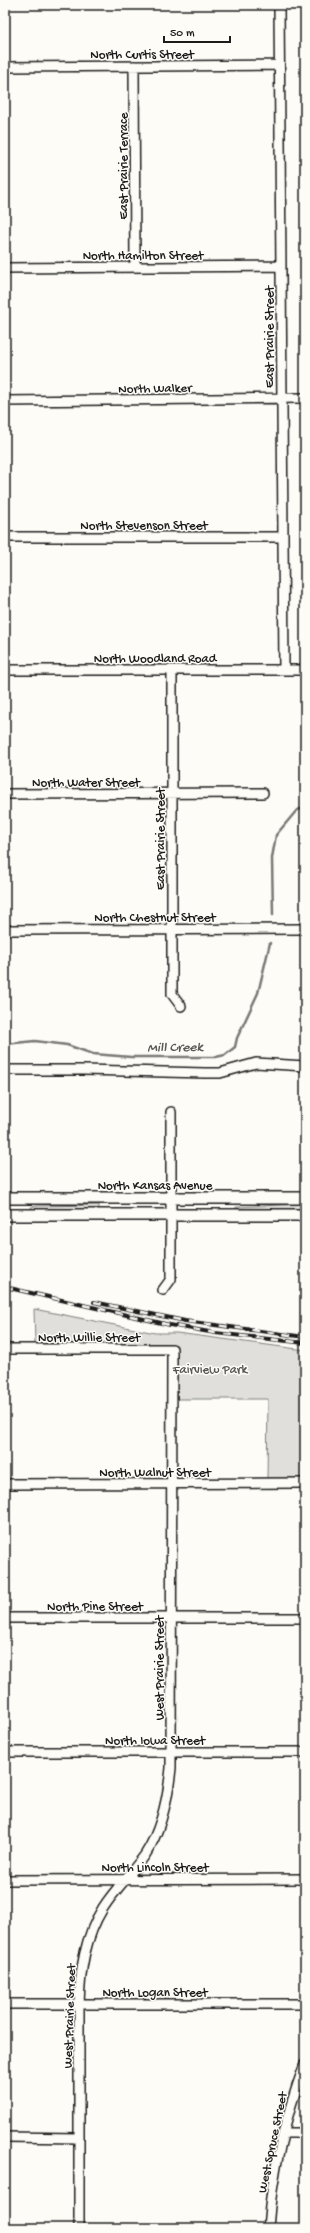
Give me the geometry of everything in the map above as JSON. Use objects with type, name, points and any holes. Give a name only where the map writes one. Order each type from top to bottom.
[{"type":"main road","name":"North Kansas Avenue","points":[[5,1198],[305,1198]]},
{"type":"main road","points":[[5,1215],[305,1215]]},
{"type":"street","name":"East Prairie Street","points":[[279,5],[284,670]]},
{"type":"street","name":"North Curtis Street","points":[[5,66],[279,65]]},
{"type":"street","name":"East Prairie Terrace","points":[[134,66],[135,266]]},
{"type":"street","name":"North Hamilton Street","points":[[5,268],[281,266]]},
{"type":"street","name":"North Walker","points":[[5,401],[305,398]]},
{"type":"street","name":"North Stevenson Street","points":[[5,537],[282,537]]},
{"type":"street","name":"North Woodland Road","points":[[5,670],[305,670]]},
{"type":"street","name":"East Prairie Street","points":[[172,670],[172,994],[181,1006]]},
{"type":"street","name":"North Water Street","points":[[5,794],[263,793]]},
{"type":"street","name":"North Chestnut Street","points":[[5,930],[305,929]]},
{"type":"street","points":[[5,1070],[220,1073],[256,1063],[305,1066]]},
{"type":"street","points":[[163,1290],[171,1280],[171,1112]]},
{"type":"street","name":"North Willie Street","points":[[5,1349],[172,1349]]},
{"type":"street","name":"West Prairie Street","points":[[79,2228],[79,2004],[80,1978],[84,1952],[103,1907],[148,1849],[164,1813],[169,1791],[171,1752],[172,1349]]},
{"type":"street","name":"North Walnut Street","points":[[5,1484],[305,1483]]},
{"type":"street","name":"North Pine Street","points":[[5,1618],[305,1618]]},
{"type":"street","name":"North Iowa Street","points":[[5,1752],[305,1752]]},
{"type":"street","name":"North Lincoln Street","points":[[5,1880],[305,1879]]},
{"type":"street","name":"North Logan Street","points":[[5,2004],[305,2004]]},
{"type":"street","name":"West Spruce Street","points":[[268,2228],[274,2177],[283,2132],[295,2091],[305,2064]]},
{"type":"street","points":[[283,2132],[305,2133]]},
{"type":"street","points":[[5,2137],[79,2138]]},
{"type":"green space","points":[[305,1204],[305,1210],[236,1211],[236,1207]]},
{"type":"green space","points":[[99,1205],[99,1209],[87,1211],[31,1211],[31,1207],[38,1206]]},
{"type":"green space","name":"Fairview Park","points":[[34,1309],[155,1333],[177,1333],[305,1350],[305,1480],[267,1480],[268,1399],[177,1399],[177,1345],[35,1344]]},
{"type":"waterway","name":"Mill Creek","points":[[273,915],[272,858],[276,835],[297,810],[305,808]]},
{"type":"waterway","name":"Mill Creek","points":[[5,1044],[35,1041],[67,1045],[93,1054],[131,1057],[216,1057],[225,1055],[235,1047],[237,1038],[258,993],[270,943]]},
{"type":"railway","points":[[5,1287],[170,1325],[215,1333],[305,1343]]},
{"type":"railway","points":[[94,1302],[185,1321],[305,1337]]}]
